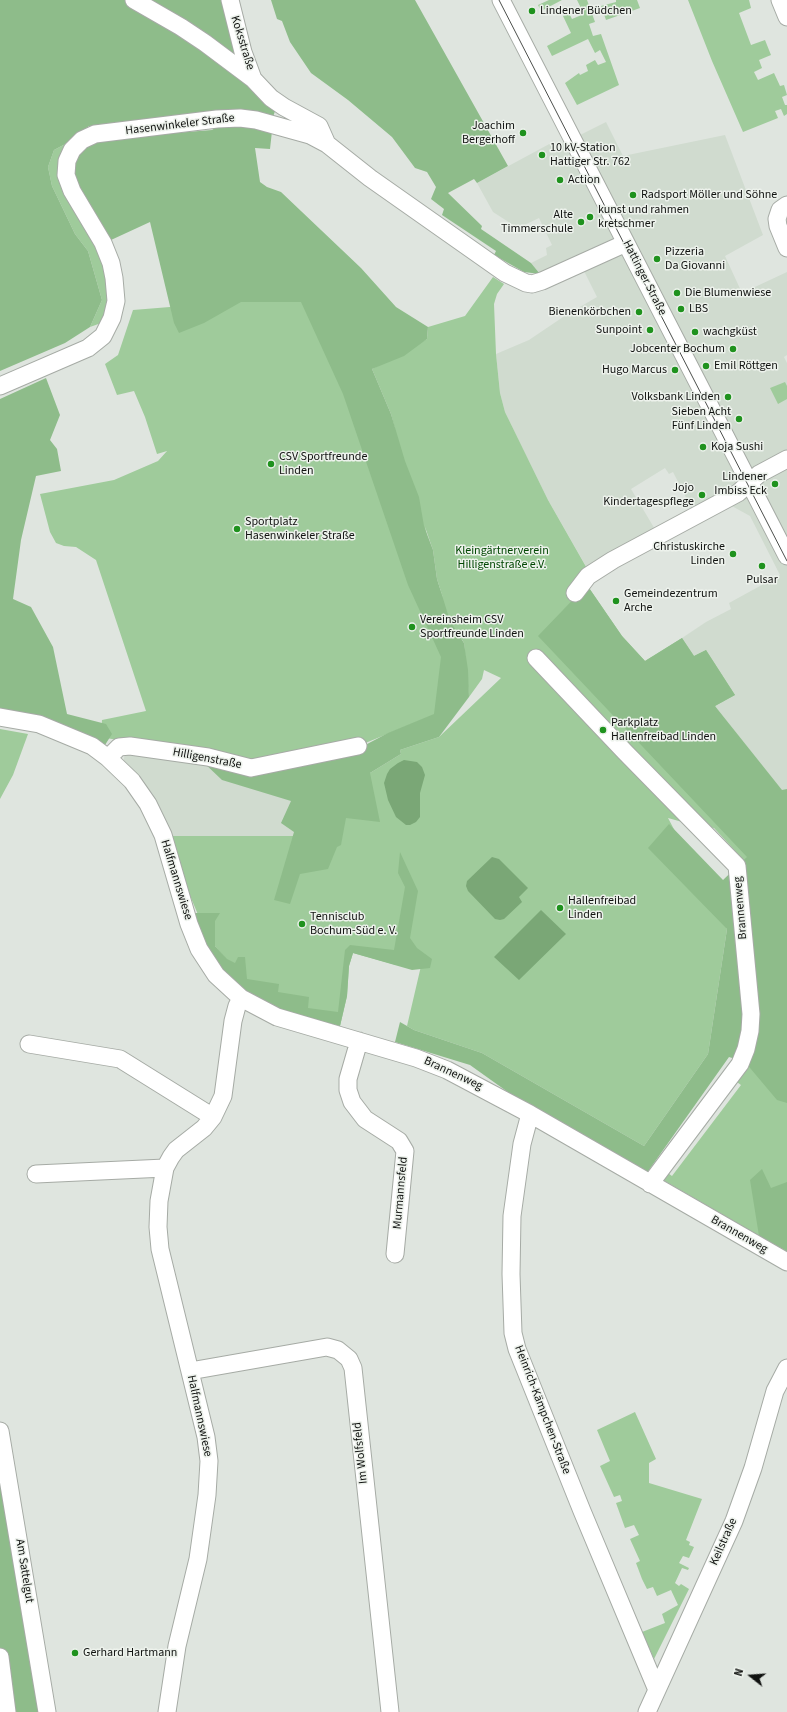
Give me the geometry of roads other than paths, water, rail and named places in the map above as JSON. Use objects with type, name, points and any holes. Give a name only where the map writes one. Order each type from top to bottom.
[{"type":"street","points":[[134,0],[181,27],[253,79]]},
{"type":"street","name":"Koksstraße","points":[[230,0],[243,52],[253,79],[272,98],[284,107],[319,126],[327,144]]},
{"type":"street","name":"Hattinger Straße","points":[[501,0],[787,556]]},
{"type":"street","points":[[780,0],[787,17]]},
{"type":"street","name":"Hasenwinkeler Straße","points":[[0,386],[88,348],[103,336],[113,316],[116,291],[109,256],[103,242],[77,200],[67,181],[66,175],[68,158],[72,150],[82,140],[95,134],[217,119],[240,118],[256,120],[310,135],[327,144],[370,178],[505,273],[522,282],[532,284],[542,281],[626,243]]},
{"type":"street","points":[[787,205],[780,210],[777,218],[778,226],[787,248]]},
{"type":"street","points":[[575,593],[588,576],[613,560],[738,493],[759,474],[787,459]]},
{"type":"street","name":"Brannenweg","points":[[536,658],[625,752],[737,866],[751,1014],[750,1030],[746,1050],[740,1064],[650,1184]]},
{"type":"street","name":"Halfmannswiese","points":[[0,716],[39,724],[92,746],[108,758],[132,781],[148,804],[163,835],[193,934],[199,949],[216,975],[241,998],[233,1021],[226,1088],[213,1117],[202,1130],[174,1152],[166,1168],[158,1213],[160,1249],[206,1437],[209,1461],[198,1559],[176,1650],[167,1712]]},
{"type":"street","name":"Hilligenstraße","points":[[108,758],[119,747],[130,746],[208,757],[251,768],[358,746]]},
{"type":"street","name":"Brannenweg","points":[[241,998],[278,1017],[416,1058],[447,1070],[530,1114],[787,1262]]},
{"type":"street","name":"Murmannsfeld","points":[[359,1041],[348,1079],[348,1090],[352,1102],[364,1119],[398,1140],[405,1151],[395,1254]]},
{"type":"street","points":[[29,1044],[120,1059],[213,1117]]},
{"type":"street","name":"Heinrich-Kämpchen-Straße","points":[[530,1114],[522,1144],[512,1216],[511,1267],[513,1333],[517,1350],[657,1690]]},
{"type":"street","points":[[36,1174],[166,1168]]},
{"type":"street","name":"Im Wolfsfeld","points":[[190,1371],[327,1347],[337,1349],[349,1359],[353,1368],[390,1712]]},
{"type":"street","name":"Keilstraße","points":[[647,1712],[734,1521],[753,1468],[775,1391],[787,1368]]},
{"type":"street","name":"Am Sattelgut","points":[[0,1431],[47,1712]]},
{"type":"street","points":[[0,1657],[7,1712]]},
{"type":"tram line","points":[[499,0],[787,561]]},
{"type":"place","name":"Lindener Büdchen","points":[[532,11]]},
{"type":"place","name":"Joachim Bergerhoff","points":[[523,133]]},
{"type":"place","name":"10 kV-Station Hattiger Str. 762","points":[[542,155]]},
{"type":"place","name":"Action","points":[[560,180]]},
{"type":"place","name":"Radsport Möller und Söhne","points":[[633,195]]},
{"type":"place","name":"kunst und rahmen kretschmer","points":[[590,217]]},
{"type":"place","name":"Alte Timmerschule","points":[[581,222]]},
{"type":"place","name":"Pizzeria Da Giovanni","points":[[657,259]]},
{"type":"place","name":"Die Blumenwiese","points":[[677,293]]},
{"type":"place","name":"LBS","points":[[681,309]]},
{"type":"place","name":"Bienenkörbchen","points":[[639,312]]},
{"type":"place","name":"Sunpoint","points":[[650,330]]},
{"type":"place","name":"wachgküst","points":[[695,332]]},
{"type":"place","name":"Jobcenter Bochum","points":[[733,349]]},
{"type":"place","name":"Emil Röttgen","points":[[706,366]]},
{"type":"place","name":"Hugo Marcus","points":[[675,370]]},
{"type":"place","name":"Volksbank Linden","points":[[728,397]]},
{"type":"place","name":"Sieben Acht Fünf Linden","points":[[739,419]]},
{"type":"place","name":"Koja Sushi","points":[[703,447]]},
{"type":"place","name":"CSV Sportfreunde Linden","points":[[271,464]]},
{"type":"place","name":"Lindener Imbiss Eck","points":[[775,484]]},
{"type":"place","name":"Jojo Kindertagespflege","points":[[702,495]]},
{"type":"place","name":"Sportplatz Hasenwinkeler Straße","points":[[237,529]]},
{"type":"place","name":"Christuskirche Linden","points":[[733,554]]},
{"type":"place","name":"Pulsar","points":[[762,566]]},
{"type":"place","name":"Gemeindezentrum Arche","points":[[616,601]]},
{"type":"place","name":"Vereinsheim CSV Sportfreunde Linden","points":[[412,627]]},
{"type":"place","name":"Parkplatz Hallenfreibad Linden","points":[[603,730]]},
{"type":"place","name":"Hallenfreibad Linden","points":[[560,908]]},
{"type":"place","name":"Tennisclub Bochum-Süd e. V.","points":[[302,924]]},
{"type":"place","name":"Gerhard Hartmann","points":[[75,1653]]},
{"type":"park label","name":"Kleingärtnerverein Hilligenstraße e.V.","points":[[502,558]]}]
